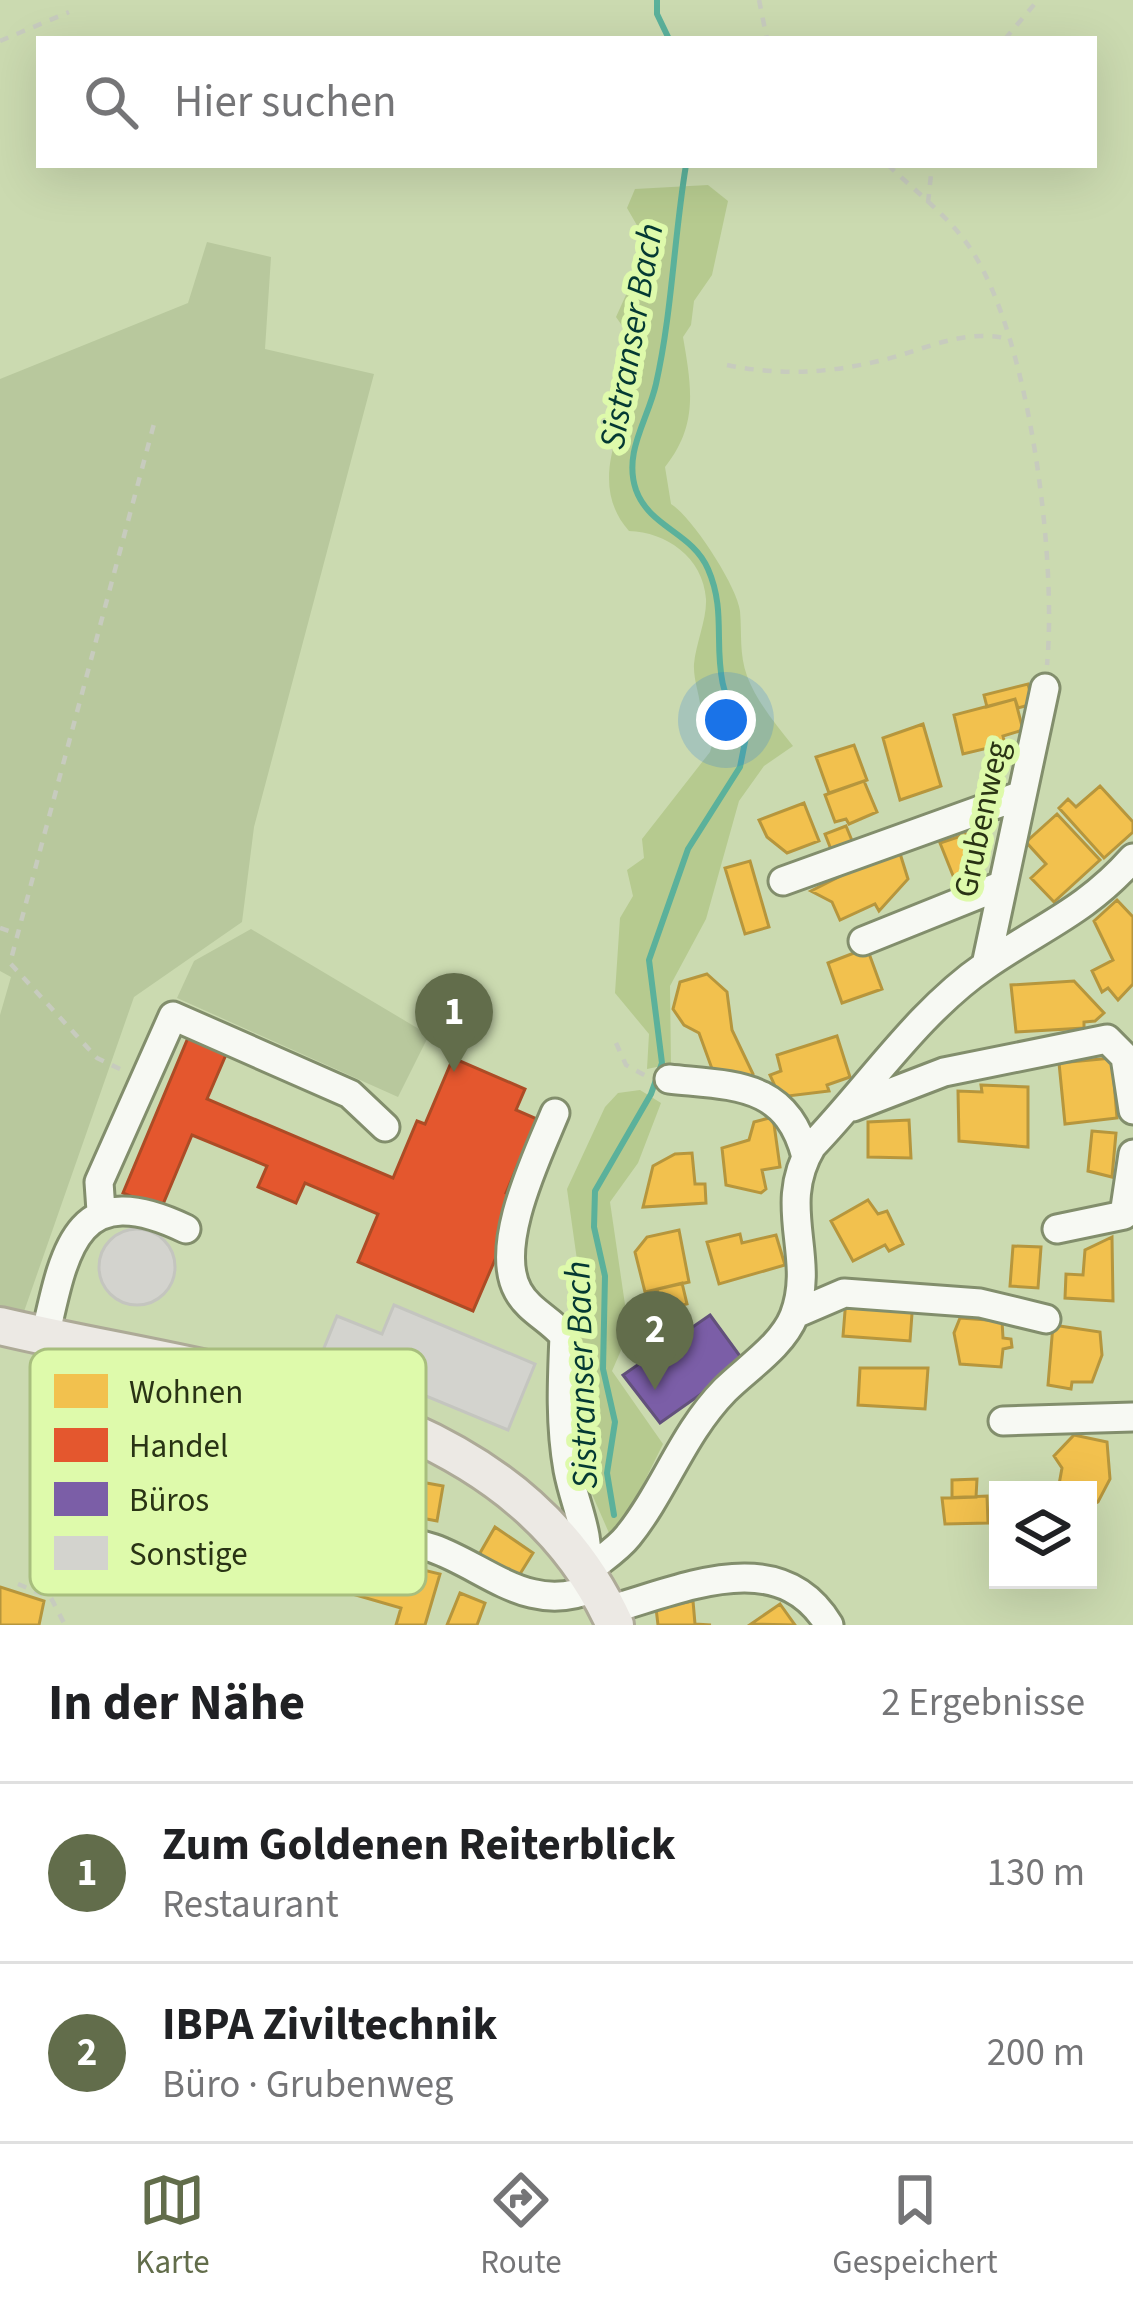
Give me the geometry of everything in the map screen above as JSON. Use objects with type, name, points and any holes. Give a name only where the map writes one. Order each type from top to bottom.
[{"type":"main road","points":[[0,1326],[101,1349]]},
{"type":"main road","points":[[426,1442],[519,1498],[601,1598]]},
{"type":"street","name":"Grubenweg","points":[[986,965],[1045,688]]},
{"type":"street","points":[[783,881],[1022,795]]},
{"type":"street","points":[[795,1314],[803,1270],[793,1204],[806,1157],[986,965],[1077,910],[1133,858]]},
{"type":"street","points":[[863,941],[1000,886]]},
{"type":"street","points":[[101,1211],[99,1181],[167,1020],[179,1016],[350,1094],[385,1126]]},
{"type":"street","points":[[849,1108],[944,1072],[1107,1039],[1126,1057],[1133,1110]]},
{"type":"street","points":[[660,1078],[735,1086],[770,1098],[795,1121],[806,1157]]},
{"type":"street","points":[[555,1113],[526,1184],[509,1248],[510,1275],[533,1311],[564,1336],[560,1392],[568,1468],[590,1536],[601,1598]]},
{"type":"street","points":[[1057,1229],[1124,1215],[1133,1154]]},
{"type":"street","points":[[45,1337],[68,1257],[101,1211],[119,1206],[185,1229]]},
{"type":"street","points":[[601,1598],[627,1538],[689,1431],[795,1314],[844,1293],[980,1303],[1046,1318]]},
{"type":"street","points":[[1003,1420],[1133,1418]]},
{"type":"street","points":[[426,1547],[536,1600],[601,1598],[756,1576],[808,1598],[829,1625]]},
{"type":"path","points":[[759,0],[766,36]]},
{"type":"path","points":[[1007,36],[1037,0]]},
{"type":"path","points":[[0,41],[69,12]]},
{"type":"path","points":[[891,168],[974,254],[1011,340],[1046,559],[1045,688]]},
{"type":"path","points":[[928,203],[932,168]]},
{"type":"path","points":[[727,365],[785,374],[880,361],[974,333],[1011,340]]},
{"type":"path","points":[[142,1080],[97,1058],[10,963],[155,421]]},
{"type":"path","points":[[0,928],[18,934]]},
{"type":"path","points":[[616,1043],[631,1070],[660,1078]]},
{"type":"path","points":[[18,1584],[30,1589]]},
{"type":"path","points":[[44,1595],[51,1598],[65,1625]]},
{"type":"green space","points":[[708,185],[728,201],[712,275],[694,301],[691,325],[683,337],[689,373],[688,421],[665,467],[671,504],[701,537],[737,600],[743,660],[751,686],[793,746],[764,766],[739,801],[706,919],[670,986],[671,1064],[647,1069],[649,1034],[615,993],[620,918],[633,896],[627,870],[644,858],[642,839],[710,752],[715,735],[701,719],[694,671],[706,607],[698,571],[669,542],[629,531],[611,497],[610,462],[633,389],[623,369],[635,344],[616,317],[639,266],[636,248],[642,234],[627,208],[635,189]]},
{"type":"green space","points":[[207,242],[271,257],[265,349],[374,374],[254,827],[242,922],[134,997],[20,1323],[0,1318],[0,1015],[11,977],[0,971],[0,379],[188,303]]},
{"type":"green space","points":[[251,929],[429,1035],[398,1097],[177,998],[194,961]]},
{"type":"green space","points":[[640,1090],[661,1103],[638,1163],[610,1202],[629,1332],[612,1371],[663,1444],[617,1537],[609,1533],[588,1485],[577,1260],[567,1189],[605,1107],[618,1093]]},
{"type":"building: Wohnen","points":[[1028,684],[1033,704],[1018,708],[1015,699],[987,707],[984,695]]},
{"type":"building: Wohnen","points":[[1015,699],[1023,730],[1003,736],[1005,744],[963,754],[954,715]]},
{"type":"building: Wohnen","points":[[923,724],[941,786],[900,800],[883,738]]},
{"type":"building: Wohnen","points":[[854,745],[867,780],[829,793],[816,757]]},
{"type":"building: Wohnen","points":[[864,781],[877,812],[849,824],[846,819],[835,822],[825,795]]},
{"type":"building: Wohnen","points":[[1100,786],[1133,822],[1133,832],[1104,858],[1059,808],[1068,799],[1076,807]]},
{"type":"building: Wohnen","points":[[804,803],[819,841],[787,853],[767,837],[759,820]]},
{"type":"building: Wohnen","points":[[1057,814],[1100,860],[1054,902],[1031,878],[1046,864],[1026,842]]},
{"type":"building: Wohnen","points":[[846,826],[855,848],[834,857],[825,834]]},
{"type":"building: Wohnen","points":[[973,832],[985,866],[954,878],[940,843]]},
{"type":"building: Wohnen","points":[[898,847],[908,879],[879,911],[875,904],[840,920],[832,902],[811,891]]},
{"type":"building: Wohnen","points":[[750,861],[769,927],[745,934],[725,868]]},
{"type":"building: Wohnen","points":[[1117,900],[1133,917],[1133,984],[1118,1000],[1108,988],[1102,992],[1092,971],[1113,960],[1094,921]]},
{"type":"building: Wohnen","points":[[867,948],[882,989],[842,1003],[828,963]]},
{"type":"building: Wohnen","points":[[707,974],[727,992],[732,1030],[753,1074],[746,1081],[715,1077],[699,1033],[684,1025],[673,1009],[680,982]]},
{"type":"building: Wohnen","points":[[1074,981],[1104,1013],[1095,1021],[1084,1022],[1084,1028],[1016,1032],[1011,985]]},
{"type":"building: Wohnen","points":[[837,1036],[850,1077],[827,1085],[829,1091],[780,1097],[770,1075],[781,1071],[777,1055]]},
{"type":"building: Wohnen","points":[[1112,1058],[1117,1118],[1065,1124],[1059,1063]]},
{"type":"building: Wohnen","points":[[981,1085],[1028,1087],[1028,1147],[959,1141],[958,1091],[982,1092]]},
{"type":"building: Wohnen","points":[[773,1117],[780,1167],[762,1170],[766,1189],[761,1193],[726,1185],[722,1148],[749,1140],[754,1122]]},
{"type":"building: Wohnen","points":[[909,1120],[911,1158],[868,1157],[868,1122]]},
{"type":"building: Wohnen","points":[[1092,1131],[1116,1133],[1112,1177],[1088,1171]]},
{"type":"building: Wohnen","points":[[692,1153],[695,1184],[705,1184],[706,1203],[643,1207],[653,1166],[675,1154]]},
{"type":"building: Wohnen","points":[[868,1200],[878,1214],[887,1211],[903,1244],[889,1251],[885,1245],[853,1261],[831,1221]]},
{"type":"building: Wohnen","points":[[679,1230],[689,1282],[645,1292],[635,1252],[647,1237]]},
{"type":"building: Wohnen","points":[[740,1234],[742,1243],[776,1235],[785,1265],[719,1284],[707,1242]]},
{"type":"building: Wohnen","points":[[1112,1237],[1113,1301],[1065,1298],[1066,1274],[1083,1275],[1085,1250]]},
{"type":"building: Wohnen","points":[[1013,1246],[1041,1247],[1038,1288],[1010,1286]]},
{"type":"building: Wohnen","points":[[682,1283],[687,1304],[662,1310],[657,1289]]},
{"type":"building: Wohnen","points":[[846,1299],[913,1300],[910,1341],[843,1336]]},
{"type":"building: Wohnen","points":[[960,1318],[1002,1321],[1003,1338],[1011,1339],[1012,1347],[1003,1349],[1001,1367],[960,1364],[954,1333]]},
{"type":"building: Wohnen","points":[[1053,1325],[1100,1332],[1102,1355],[1092,1382],[1072,1382],[1071,1389],[1048,1385]]},
{"type":"building: Wohnen","points":[[860,1368],[928,1368],[925,1409],[858,1405]]},
{"type":"building: Wohnen","points":[[1074,1435],[1107,1442],[1110,1479],[1098,1502],[1097,1481],[1060,1481],[1062,1468],[1054,1456]]},
{"type":"building: Wohnen","points":[[977,1479],[976,1497],[952,1498],[952,1480]]},
{"type":"building: Wohnen","points":[[426,1483],[443,1486],[437,1521],[426,1519]]},
{"type":"building: Wohnen","points":[[987,1496],[988,1523],[945,1524],[942,1498]]},
{"type":"building: Wohnen","points":[[495,1527],[533,1553],[515,1582],[476,1560]]},
{"type":"building: Wohnen","points":[[426,1571],[440,1574],[425,1625],[396,1625],[401,1608],[356,1595],[426,1595]]},
{"type":"building: Wohnen","points":[[0,1587],[44,1601],[39,1625],[0,1625]]},
{"type":"building: Wohnen","points":[[460,1593],[485,1603],[477,1625],[447,1625]]},
{"type":"building: Wohnen","points":[[693,1601],[695,1624],[711,1625],[658,1625],[656,1608]]},
{"type":"building: Wohnen","points":[[780,1604],[795,1625],[751,1624]]},
{"type":"building: Handel","points":[[190,1033],[228,1050],[207,1099],[393,1178],[417,1121],[425,1124],[453,1058],[525,1089],[516,1110],[537,1119],[506,1193],[521,1199],[473,1311],[358,1262],[378,1214],[305,1183],[296,1203],[258,1187],[267,1166],[192,1135],[161,1209],[123,1193]]},
{"type":"building: Büros","points":[[710,1315],[745,1363],[660,1423],[623,1375]]},
{"type":"building: Sonstige","points":[[137,1229],[164,1240],[175,1267],[164,1294],[137,1305],[110,1294],[99,1267],[110,1240]]},
{"type":"building: Sonstige","points":[[394,1305],[535,1364],[508,1430],[426,1396],[426,1349],[324,1349],[337,1316],[382,1334]]},
{"type":"waterway","name":"Sistranser Bach","points":[[657,0],[657,14],[668,36]]},
{"type":"waterway","name":"Sistranser Bach","points":[[614,1515],[607,1473],[615,1422],[603,1369],[605,1276],[594,1227],[595,1191],[651,1094],[662,1063],[649,960],[688,849],[740,767],[746,737],[724,690],[718,610],[708,569],[692,546],[642,503],[633,476],[635,449],[661,357],[686,168]]},
{"type":"place","name":"Zum Goldenen Reiterblick","points":[[454,1072]]},
{"type":"place","name":"IBPA Ziviltechnik","points":[[655,1390]]}]
